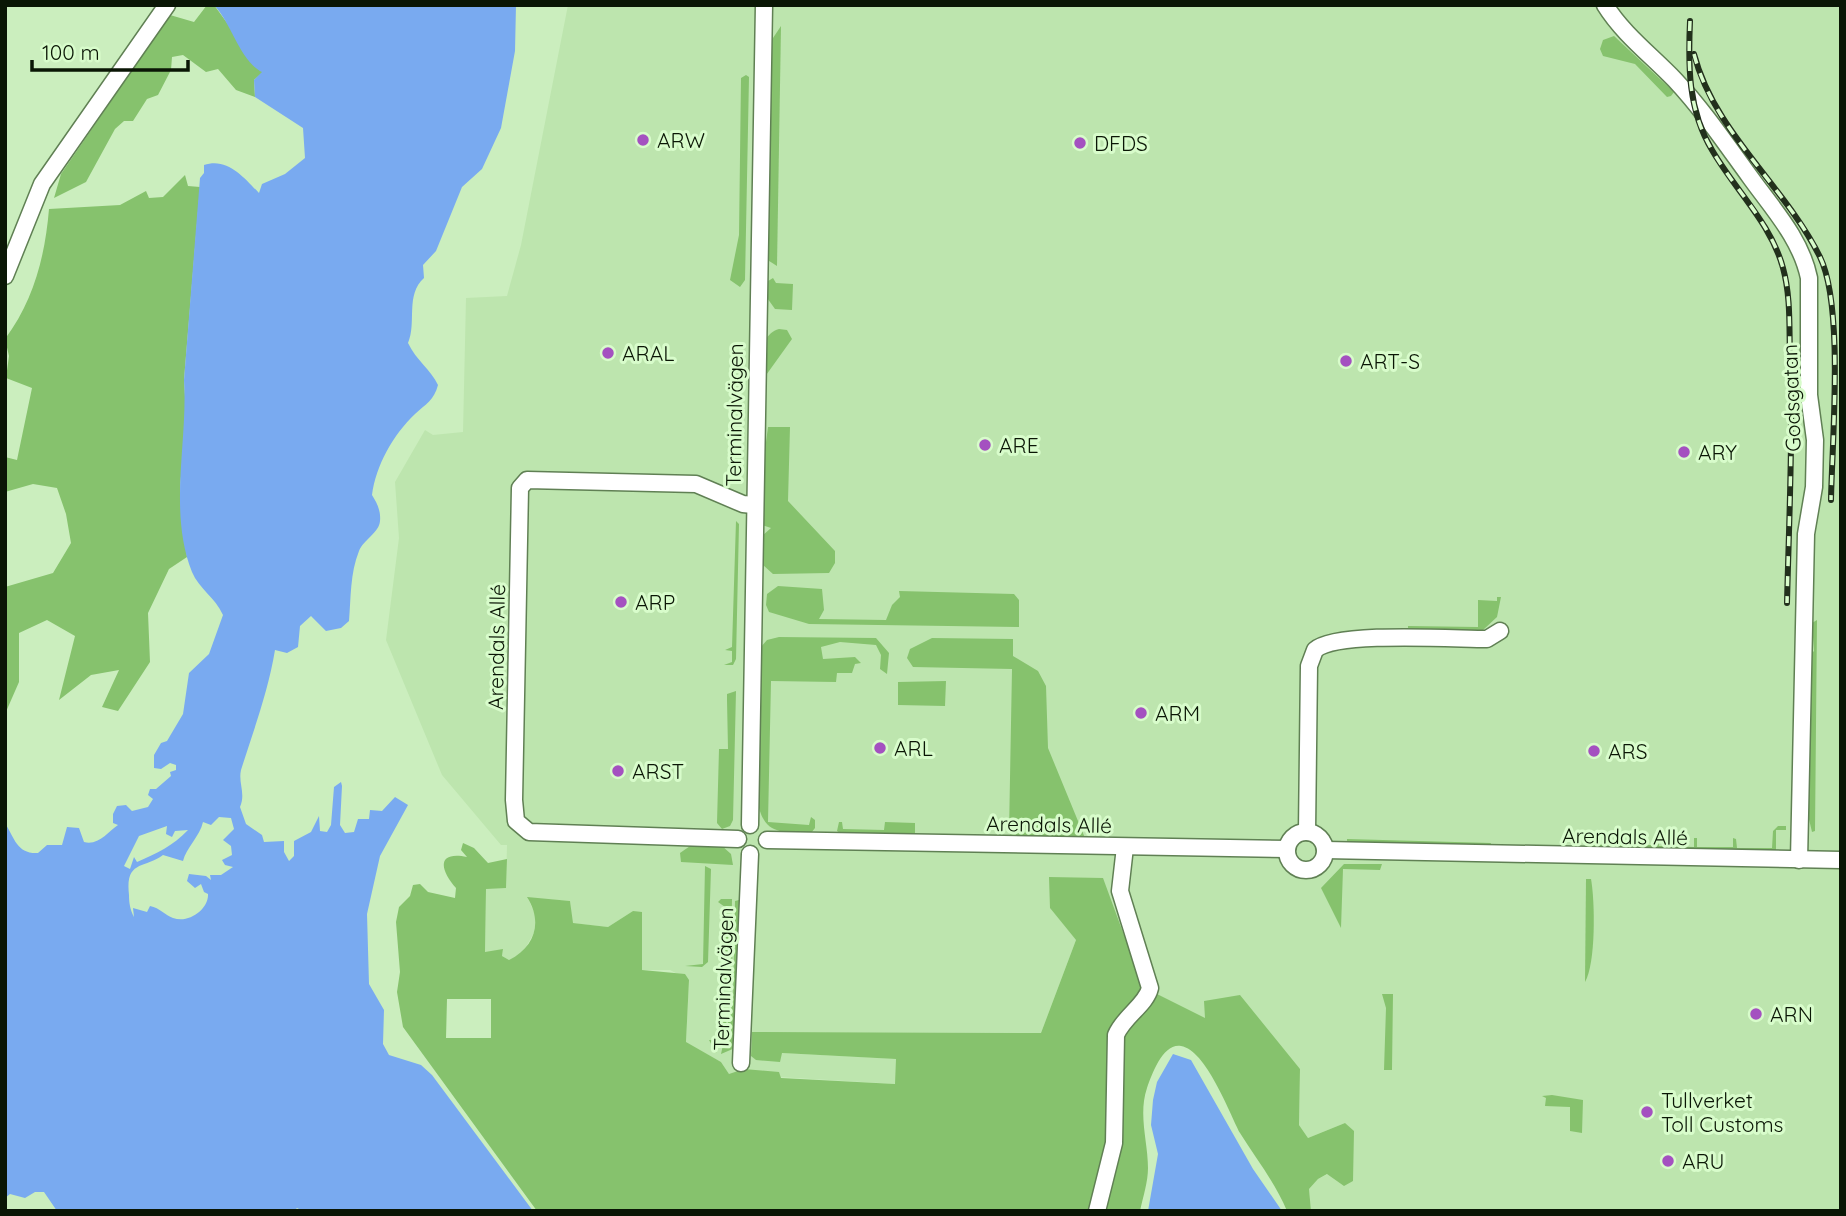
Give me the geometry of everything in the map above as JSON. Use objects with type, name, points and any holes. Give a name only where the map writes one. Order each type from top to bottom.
[{"type":"street","points":[[5,276],[43,184],[167,5]]},
{"type":"street","name":"Terminalvägen","points":[[750,825],[753,505],[764,5]]},
{"type":"street","name":"Godsgatan","points":[[1605,5],[1614,19],[1672,77],[1714,126],[1791,233],[1807,265],[1809,395],[1815,440],[1814,487],[1807,534],[1799,860]]},
{"type":"street","name":"Arendals Allé","points":[[738,839],[529,832],[516,821],[514,800],[520,488],[527,480],[696,484],[743,504],[753,505]]},
{"type":"street","points":[[1307,832],[1308,692],[1310,666],[1315,650],[1328,642],[1357,639],[1487,639],[1500,631]]},
{"type":"street","points":[[750,825],[762,828],[767,840],[762,851],[750,854],[742,850],[738,839],[740,831],[750,825]]},
{"type":"street","points":[[1307,832],[1320,838],[1325,850],[1320,864],[1306,870],[1292,863],[1287,849],[1294,837],[1307,832]]},
{"type":"street","name":"Arendals Allé","points":[[767,840],[1287,849]]},
{"type":"street","points":[[1097,1211],[1114,1143],[1116,1035],[1123,1020],[1148,997],[1150,989],[1120,891],[1125,847]]},
{"type":"street","name":"Arendals Allé","points":[[1325,850],[1841,860]]},
{"type":"street","name":"Terminalvägen","points":[[741,1063],[750,854]]},
{"type":"shaded area","points":[[207,5],[214,5],[263,72],[254,80],[255,97],[236,90],[218,69],[206,72],[183,55],[172,57],[171,70],[158,95],[147,99],[133,121],[124,121],[115,129],[86,182],[54,198],[61,174],[170,15],[194,22]]},
{"type":"shaded area","points":[[568,5],[1841,5],[1841,1211],[1311,1211],[1309,1189],[1318,1179],[1328,1174],[1345,1123],[1308,1138],[1299,1125],[1300,1069],[1143,987],[1050,908],[1076,940],[1041,1033],[752,1032],[751,1056],[782,1053],[897,1059],[896,1084],[729,1074],[721,1062],[686,1043],[689,980],[670,970],[642,970],[633,911],[608,927],[572,923],[570,901],[528,898],[536,917],[535,931],[522,954],[509,960],[502,956],[503,950],[485,953],[486,888],[506,888],[507,845],[501,845],[442,775],[386,640],[399,538],[395,482],[425,430],[433,435],[463,432],[466,298],[507,296],[521,245]]},
{"type":"shaded area","points":[[781,26],[777,266],[766,259],[771,41]]},
{"type":"shaded area","points":[[1614,36],[1674,92],[1671,96],[1667,97],[1635,64],[1603,56],[1600,49],[1603,40]]},
{"type":"shaded area","points":[[746,75],[749,77],[745,280],[740,287],[730,280],[739,235],[741,78]]},
{"type":"shaded area","points":[[185,175],[188,186],[200,187],[184,380],[186,412],[180,489],[187,557],[169,569],[148,613],[150,662],[118,711],[102,707],[119,670],[91,675],[59,700],[75,636],[47,620],[19,633],[19,682],[5,714],[5,587],[53,573],[71,543],[66,514],[57,488],[33,484],[5,492],[5,457],[17,460],[32,388],[6,378],[9,356],[5,339],[31,293],[45,244],[49,209],[120,205],[146,191],[149,198],[163,197]]},
{"type":"shaded area","points":[[773,278],[776,283],[793,284],[792,310],[775,309],[765,295],[765,283]]},
{"type":"shaded area","points":[[787,330],[792,339],[764,378],[765,342],[772,332]]},
{"type":"shaded area","points":[[768,427],[790,427],[788,501],[835,551],[835,563],[829,573],[773,574],[763,565],[762,536],[771,528],[762,525],[763,465]]},
{"type":"shaded area","points":[[736,521],[739,524],[736,659],[733,665],[724,665],[732,662],[732,651],[725,650],[732,647]]},
{"type":"shaded area","points":[[778,586],[822,589],[824,610],[819,619],[886,620],[892,605],[900,597],[899,591],[1014,594],[1019,600],[1019,627],[809,624],[769,612],[766,605],[767,594]]},
{"type":"shaded area","points":[[1497,597],[1501,597],[1497,617],[1483,630],[1408,632],[1408,626],[1478,627],[1478,600],[1497,601]]},
{"type":"shaded area","points":[[1817,620],[1815,831],[1812,832],[1808,815],[1814,651],[1812,623]]},
{"type":"shaded area","points":[[779,637],[876,638],[889,653],[887,674],[880,669],[881,655],[876,645],[840,642],[821,647],[823,659],[855,657],[861,663],[855,664],[852,673],[837,673],[836,682],[771,681],[768,822],[809,825],[811,817],[815,820],[815,828],[811,833],[774,829],[763,819],[757,798],[760,648],[767,640]]},
{"type":"shaded area","points":[[932,638],[1013,639],[1013,656],[1038,671],[1046,686],[1048,748],[1085,838],[1013,837],[1009,833],[1012,669],[913,667],[907,658],[910,649]]},
{"type":"shaded area","points":[[946,681],[945,706],[898,705],[898,682]]},
{"type":"shaded area","points":[[736,691],[733,820],[730,826],[722,829],[717,823],[719,749],[728,749],[727,694]]},
{"type":"shaded area","points":[[839,822],[842,822],[843,829],[884,830],[885,822],[915,823],[915,835],[840,833],[837,831]]},
{"type":"shaded area","points":[[1778,826],[1786,826],[1786,830],[1776,830],[1776,852],[1587,847],[1588,844],[1616,845],[1616,837],[1619,837],[1620,845],[1654,845],[1655,837],[1658,837],[1659,846],[1694,847],[1694,838],[1697,838],[1697,847],[1733,847],[1733,838],[1736,839],[1737,848],[1772,848],[1773,831]]},
{"type":"shaded area","points":[[1347,839],[1491,843],[1490,846],[1347,843]]},
{"type":"shaded area","points":[[463,843],[474,848],[488,863],[507,859],[506,888],[486,889],[485,952],[503,949],[502,956],[509,960],[525,948],[534,933],[535,924],[535,916],[527,897],[570,901],[573,923],[608,927],[633,911],[642,912],[642,970],[685,974],[689,980],[686,1042],[721,1062],[729,1074],[744,1069],[779,1072],[781,1078],[895,1084],[896,1059],[782,1053],[780,1062],[756,1060],[751,1056],[752,1032],[1041,1033],[1076,940],[1050,908],[1049,877],[1103,878],[1143,987],[1205,1018],[1204,1001],[1240,995],[1300,1069],[1299,1125],[1308,1138],[1345,1123],[1354,1131],[1353,1181],[1344,1186],[1327,1174],[1309,1189],[1311,1211],[1287,1211],[1271,1180],[1240,1133],[1208,1070],[1190,1050],[1175,1046],[1159,1061],[1144,1098],[1143,1118],[1148,1168],[1140,1211],[537,1211],[403,1027],[397,992],[400,972],[396,922],[399,907],[410,896],[413,885],[420,884],[428,892],[455,898],[456,888],[444,869],[444,864],[450,857],[467,857],[461,850]],"holes":[[[447,999],[491,999],[491,1038],[446,1038]]]},
{"type":"shaded area","points":[[693,844],[722,846],[731,854],[733,865],[681,862],[680,853]]},
{"type":"shaded area","points":[[1344,864],[1382,864],[1380,870],[1343,869],[1341,928],[1321,888]]},
{"type":"shaded area","points":[[705,866],[711,869],[708,962],[702,967],[685,966],[703,964]]},
{"type":"shaded area","points":[[1586,879],[1591,879],[1594,932],[1589,973],[1585,982]]},
{"type":"shaded area","points":[[721,899],[732,899],[732,978],[728,1017],[716,1053],[709,1040],[717,1040],[725,973],[725,907],[718,902]]},
{"type":"shaded area","points":[[739,900],[735,1048],[721,1054],[733,1000],[735,901]]},
{"type":"shaded area","points":[[1382,994],[1393,994],[1392,1070],[1384,1070],[1386,1008]]},
{"type":"shaded area","points":[[1542,1096],[1583,1100],[1582,1133],[1570,1131],[1570,1107],[1545,1106],[1546,1098]]},
{"type":"water","points":[[214,5],[516,5],[515,51],[501,128],[482,169],[462,187],[436,251],[423,265],[424,278],[418,285],[413,300],[408,343],[438,385],[429,401],[400,431],[377,473],[372,495],[378,507],[380,521],[377,529],[361,547],[356,559],[349,621],[341,628],[326,631],[311,616],[300,626],[298,647],[287,653],[275,650],[265,696],[241,770],[240,807],[246,824],[262,835],[264,842],[284,841],[284,852],[289,861],[294,856],[294,841],[311,832],[319,816],[320,831],[327,832],[331,825],[334,787],[341,782],[340,825],[345,833],[354,832],[358,819],[369,819],[370,810],[382,811],[395,797],[408,805],[380,856],[367,914],[369,984],[384,1010],[383,1044],[389,1055],[421,1065],[432,1075],[533,1211],[303,1211],[297,1208],[294,1211],[57,1211],[44,1192],[35,1192],[25,1198],[10,1194],[5,1198],[5,823],[21,848],[38,853],[47,845],[62,845],[67,827],[79,828],[84,842],[89,843],[107,835],[118,825],[113,823],[117,806],[126,805],[132,811],[148,807],[153,799],[148,795],[150,789],[156,789],[171,776],[170,772],[176,770],[176,765],[170,763],[161,769],[154,768],[154,755],[161,743],[167,741],[183,714],[189,673],[209,654],[223,615],[192,572],[181,525],[184,380],[200,178],[204,173],[204,165],[221,164],[235,170],[259,193],[262,184],[285,174],[305,158],[303,128],[255,97],[254,80],[262,72],[248,60]],"holes":[[[219,817],[231,818],[234,829],[223,840],[231,846],[232,855],[222,860],[225,865],[233,867],[221,875],[210,875],[211,880],[206,876],[189,874],[187,881],[195,888],[201,884],[204,892],[208,894],[202,910],[191,917],[179,919],[150,906],[147,912],[133,908],[134,917],[129,884],[133,871],[163,855],[183,861],[203,822],[211,825]],[[167,826],[166,834],[172,837],[175,831],[188,830],[158,852],[137,862],[134,857],[130,869],[124,866],[139,836]]]},
{"type":"water","points":[[1173,1054],[1191,1060],[1253,1169],[1282,1211],[1148,1211],[1158,1154],[1151,1125],[1153,1100],[1157,1082]]},
{"type":"railway","points":[[1690,21],[1691,87],[1698,119],[1721,165],[1770,236],[1786,279],[1791,419],[1787,603]]},
{"type":"railway","points":[[1694,54],[1717,109],[1805,231],[1820,257],[1827,279],[1832,307],[1835,375],[1831,500]]},
{"type":"place","name":"ARW","points":[[643,140]]},
{"type":"place","name":"DFDS","points":[[1080,143]]},
{"type":"place","name":"ARAL","points":[[608,353]]},
{"type":"place","name":"ART-S","points":[[1346,361]]},
{"type":"place","name":"ARE","points":[[985,445]]},
{"type":"place","name":"ARY","points":[[1684,452]]},
{"type":"place","name":"ARP","points":[[621,602]]},
{"type":"place","name":"ARM","points":[[1141,713]]},
{"type":"place","name":"ARL","points":[[880,748]]},
{"type":"place","name":"ARS","points":[[1594,751]]},
{"type":"place","name":"ARST","points":[[618,771]]},
{"type":"place","name":"ARN","points":[[1756,1014]]},
{"type":"place","name":"Tullverket Toll Customs","points":[[1647,1112]]},
{"type":"place","name":"ARU","points":[[1668,1161]]}]
